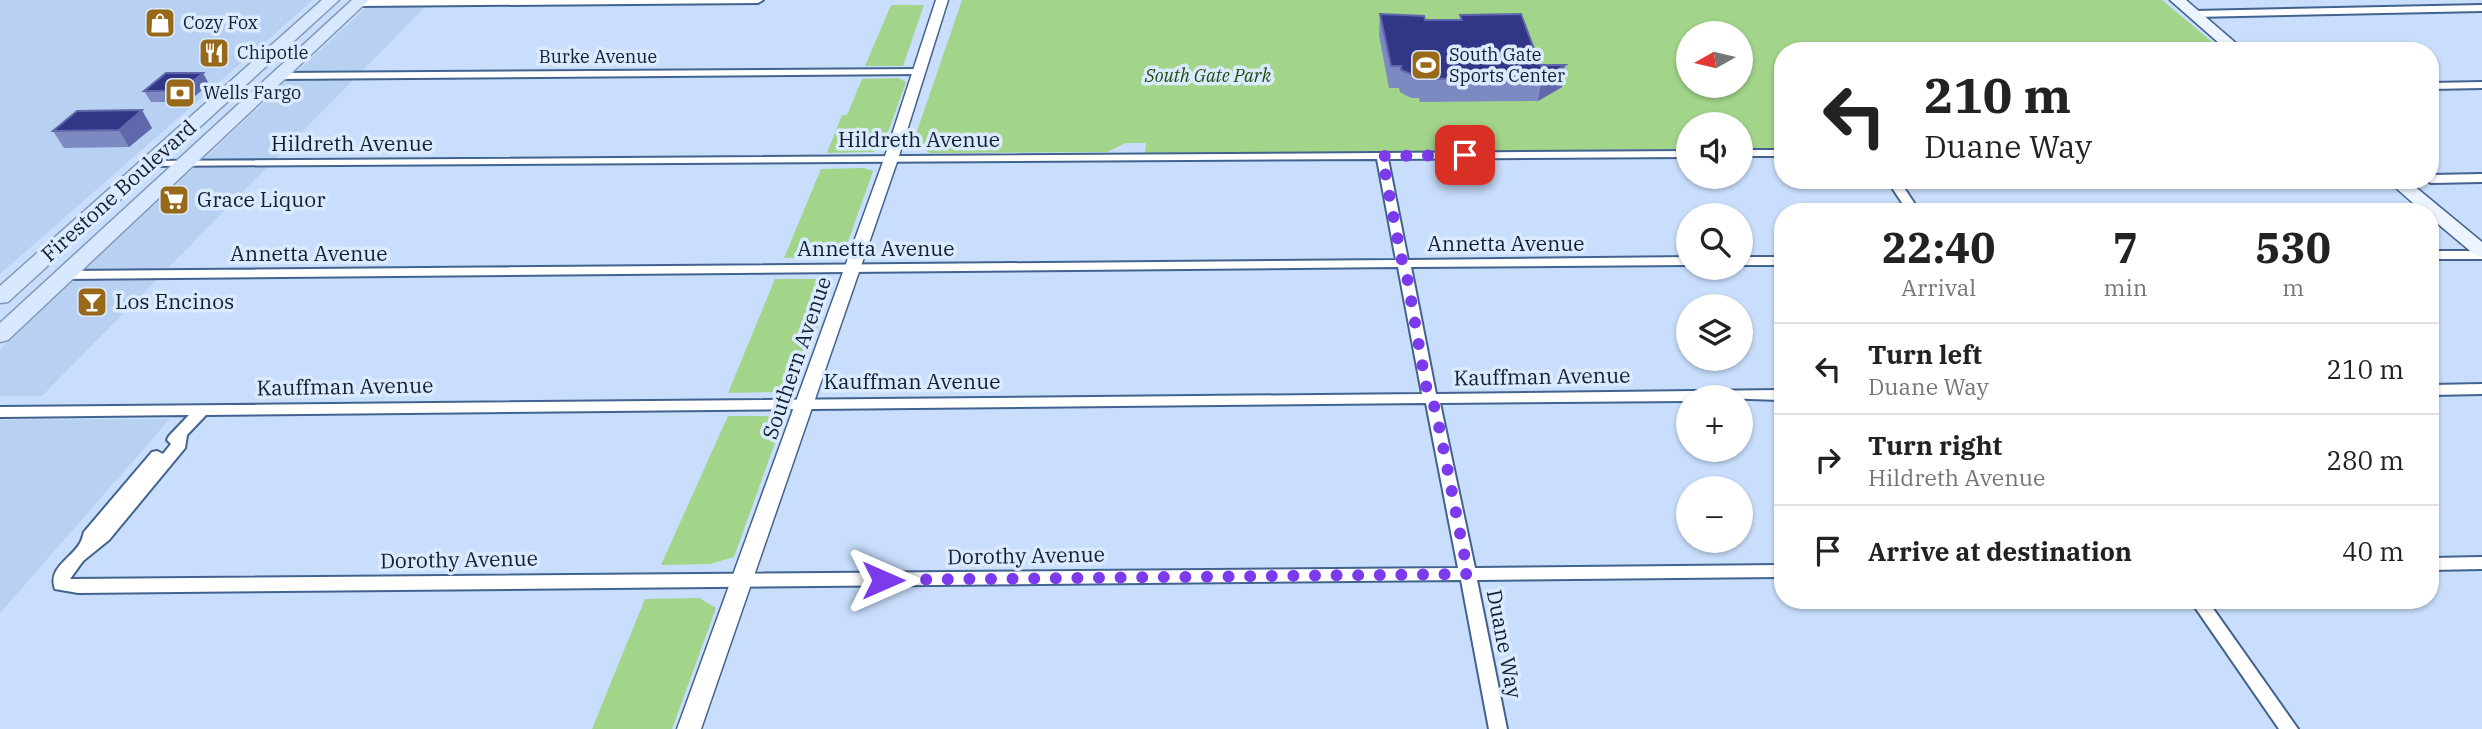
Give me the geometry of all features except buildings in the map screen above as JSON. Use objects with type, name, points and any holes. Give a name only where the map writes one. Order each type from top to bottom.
[{"type":"main road","name":"Firestone Boulevard","points":[[0,297],[331,0]]},
{"type":"main road","points":[[2176,0],[2227,42]]},
{"type":"main road","name":"Firestone Boulevard","points":[[0,335],[359,1]]},
{"type":"main road","points":[[2407,189],[2423,203]]},
{"type":"main road","points":[[2439,216],[2482,253]]},
{"type":"street","points":[[359,1],[758,0]]},
{"type":"street","name":"Southern Avenue","points":[[689,729],[891,159],[942,0]]},
{"type":"street","points":[[2194,14],[2482,8]]},
{"type":"street","name":"Burke Avenue","points":[[278,76],[918,72]]},
{"type":"street","points":[[2439,86],[2482,85]]},
{"type":"street","points":[[1753,153],[1774,153]]},
{"type":"street","name":"Hildreth Avenue","points":[[149,164],[1676,154]]},
{"type":"street","name":"Duane Way","points":[[1382,156],[1426,386],[1468,574],[1498,729]]},
{"type":"street","points":[[2439,179],[2482,178]]},
{"type":"street","points":[[2439,255],[2482,253]]},
{"type":"street","name":"Annetta Avenue","points":[[64,275],[1676,261]]},
{"type":"street","points":[[1753,261],[1774,261]]},
{"type":"street","points":[[2439,390],[2482,389]]},
{"type":"street","name":"Kauffman Avenue","points":[[0,412],[1774,395]]},
{"type":"street","name":"Dorothy Avenue","points":[[202,410],[180,436],[180,444],[103,536],[88,546],[62,576],[61,584],[78,587],[1774,571]]},
{"type":"street","points":[[2439,564],[2482,563]]},
{"type":"street","points":[[2204,609],[2289,729]]},
{"type":"shaded area","points":[[0,0],[313,0],[0,274]]},
{"type":"shaded area","points":[[374,0],[432,0],[42,396],[0,396],[0,349]]},
{"type":"shaded area","points":[[170,419],[0,613],[0,420]]},
{"type":"green space","name":"South Gate Park","points":[[962,0],[2162,0],[2212,42],[1774,42],[1774,149],[1753,149],[1753,112],[1676,112],[1676,149],[1145,154],[1146,143],[1126,143],[1107,152],[930,153],[913,143]]},
{"type":"green space","points":[[891,5],[924,5],[903,66],[865,66]]},
{"type":"green space","points":[[898,78],[906,82],[882,149],[872,152],[827,153],[842,115],[847,115],[862,79]]},
{"type":"green space","points":[[864,168],[873,171],[843,256],[784,258],[821,169]]},
{"type":"green space","points":[[775,279],[827,279],[834,282],[797,384],[777,392],[728,393]]},
{"type":"green space","points":[[728,416],[768,416],[781,426],[734,557],[710,564],[661,565]]},
{"type":"green space","points":[[699,598],[716,608],[672,729],[592,729],[645,599]]},
{"type":"place","name":"Cozy Fox","points":[[160,23]]},
{"type":"place","name":"Chipotle","points":[[214,53]]},
{"type":"place","name":"South Gate Sports Center","points":[[1426,65]]},
{"type":"place","name":"Wells Fargo","points":[[180,93]]},
{"type":"place","name":"Grace Liquor","points":[[174,200]]},
{"type":"place","name":"Los Encinos","points":[[92,302]]},
{"type":"route","points":[[883,580],[1468,574],[1436,411],[1426,386],[1382,156],[1465,155]]}]
